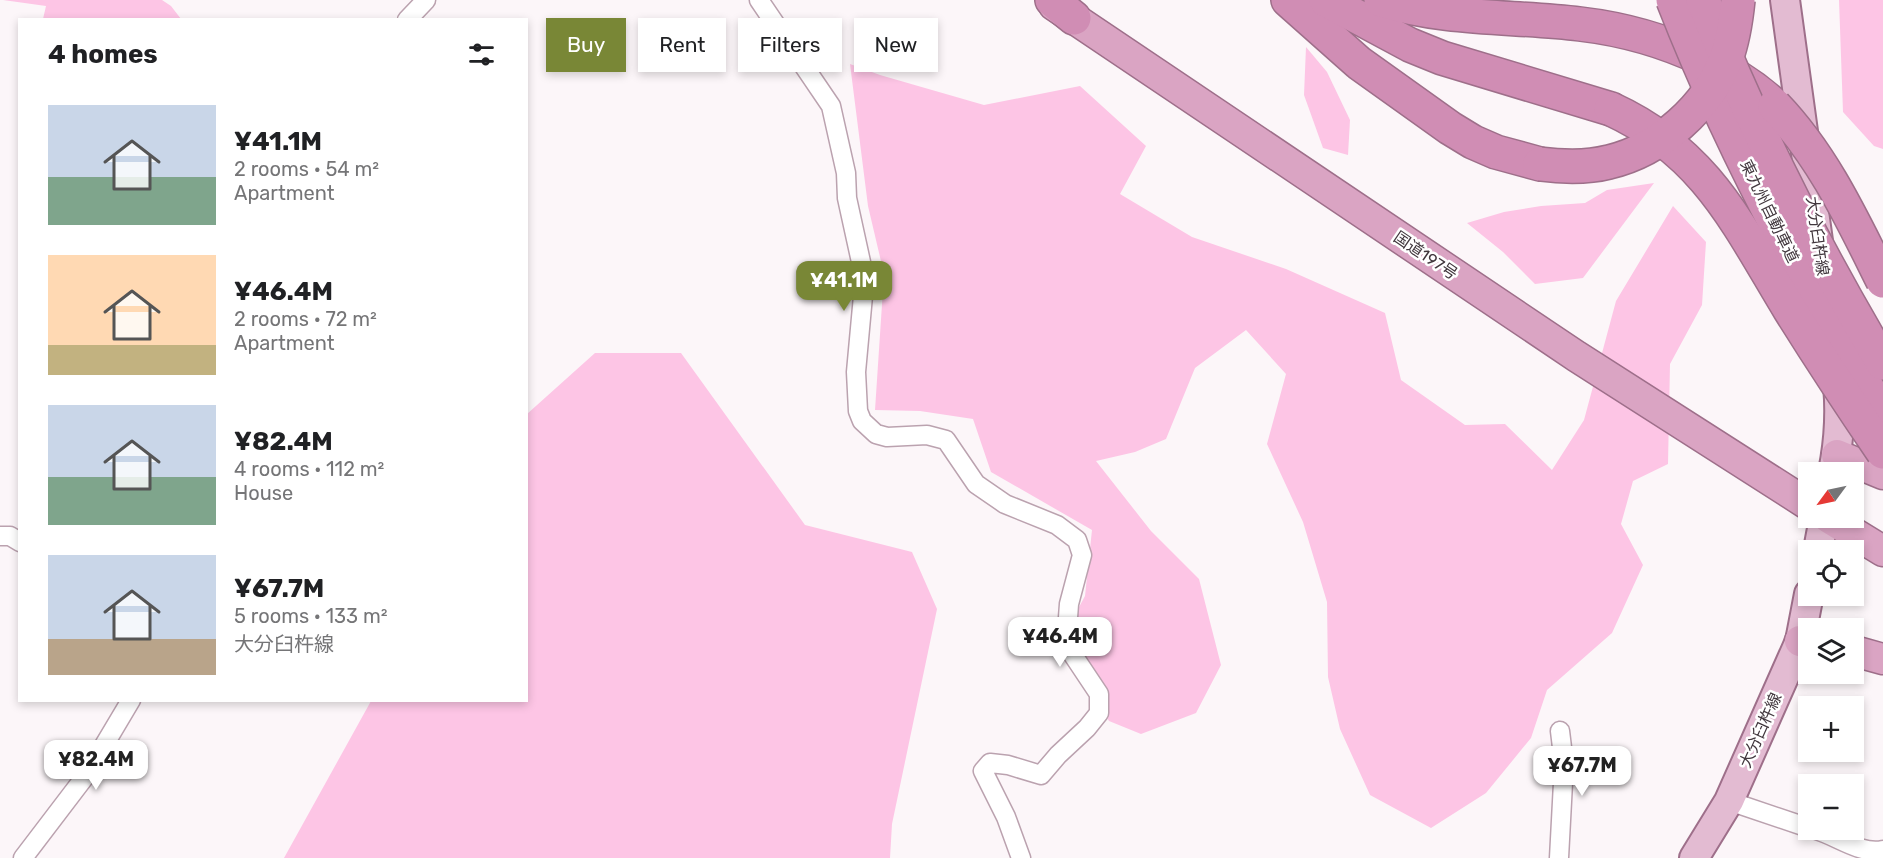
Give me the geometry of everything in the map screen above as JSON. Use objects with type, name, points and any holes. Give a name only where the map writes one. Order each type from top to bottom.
[{"type":"highway","name":"国道197号","points":[[1047,0],[1576,356],[1798,498]]},
{"type":"highway","points":[[1288,0],[1359,63],[1473,142],[1496,152],[1540,164],[1565,167],[1609,162],[1629,156],[1667,135],[1695,108],[1717,77],[1731,41],[1738,0]]},
{"type":"highway","points":[[1326,0],[1410,45],[1442,58],[1611,109],[1632,118],[1673,146],[1707,180],[1724,203],[1811,344],[1883,452]]},
{"type":"highway","points":[[1381,0],[1401,6],[1456,15],[1579,24],[1636,34],[1686,51],[1728,71],[1748,83],[1794,126],[1821,164],[1883,281]]},
{"type":"highway","name":"東九州自動車道","points":[[1673,0],[1721,111],[1800,272],[1883,414]]},
{"type":"highway","name":"東九州自動車道","points":[[1703,0],[1738,83],[1778,168],[1824,258],[1883,363]]},
{"type":"highway","points":[[1864,470],[1883,474]]},
{"type":"highway","points":[[1844,528],[1872,545]]},
{"type":"highway","points":[[1864,654],[1883,659]]},
{"type":"main road","name":"大分臼杵線","points":[[1785,0],[1839,392],[1835,462]]},
{"type":"main road","name":"大分臼杵線","points":[[1694,858],[1729,801],[1798,655]]},
{"type":"street","points":[[409,18],[426,0]]},
{"type":"street","points":[[759,0],[831,106],[846,173],[847,198],[864,285],[856,372],[858,411],[862,421],[876,434],[887,437],[927,435],[946,440],[976,484],[1005,504],[1057,525],[1077,540],[1082,555],[1069,604],[1067,631],[1073,655],[1099,693],[1099,713],[1088,728],[1058,755],[1041,776],[1008,765],[990,763],[983,771],[1006,817],[1021,858]]},
{"type":"street","points":[[0,536],[18,541]]},
{"type":"street","points":[[23,858],[87,774],[130,702]]},
{"type":"street","points":[[1559,858],[1564,764],[1560,731]]},
{"type":"street","points":[[1729,801],[1798,824]]},
{"type":"street","points":[[1843,840],[1871,853],[1883,850]]},
{"type":"shaded area","points":[[3,0],[162,0],[171,6],[180,18],[43,18],[46,6]]},
{"type":"shaded area","points":[[1839,0],[1883,0],[1883,149],[1874,146],[1843,112]]},
{"type":"shaded area","points":[[1306,47],[1327,72],[1350,120],[1348,155],[1323,148],[1304,95]]},
{"type":"shaded area","points":[[850,64],[854,65],[854,72],[872,72],[984,105],[1080,86],[1146,146],[1120,194],[1192,237],[1286,269],[1385,313],[1401,380],[1465,425],[1505,424],[1552,470],[1584,420],[1616,301],[1673,206],[1706,242],[1702,305],[1670,364],[1668,464],[1633,481],[1621,524],[1643,565],[1612,633],[1547,690],[1531,738],[1486,793],[1431,828],[1370,795],[1340,729],[1328,677],[1327,602],[1303,522],[1267,444],[1286,374],[1246,330],[1195,368],[1166,439],[1135,452],[1096,461],[1151,531],[1199,579],[1221,665],[1196,713],[1141,734],[1109,721],[1059,644],[1085,596],[1092,530],[991,472],[973,419],[920,411],[875,410],[884,274],[868,206]]},
{"type":"shaded area","points":[[1654,183],[1583,278],[1535,284],[1503,252],[1467,223],[1504,212],[1541,206],[1585,203],[1607,190]]},
{"type":"shaded area","points":[[595,353],[681,353],[805,525],[912,552],[937,609],[892,824],[890,858],[284,858],[370,702],[528,702],[528,413]]}]
